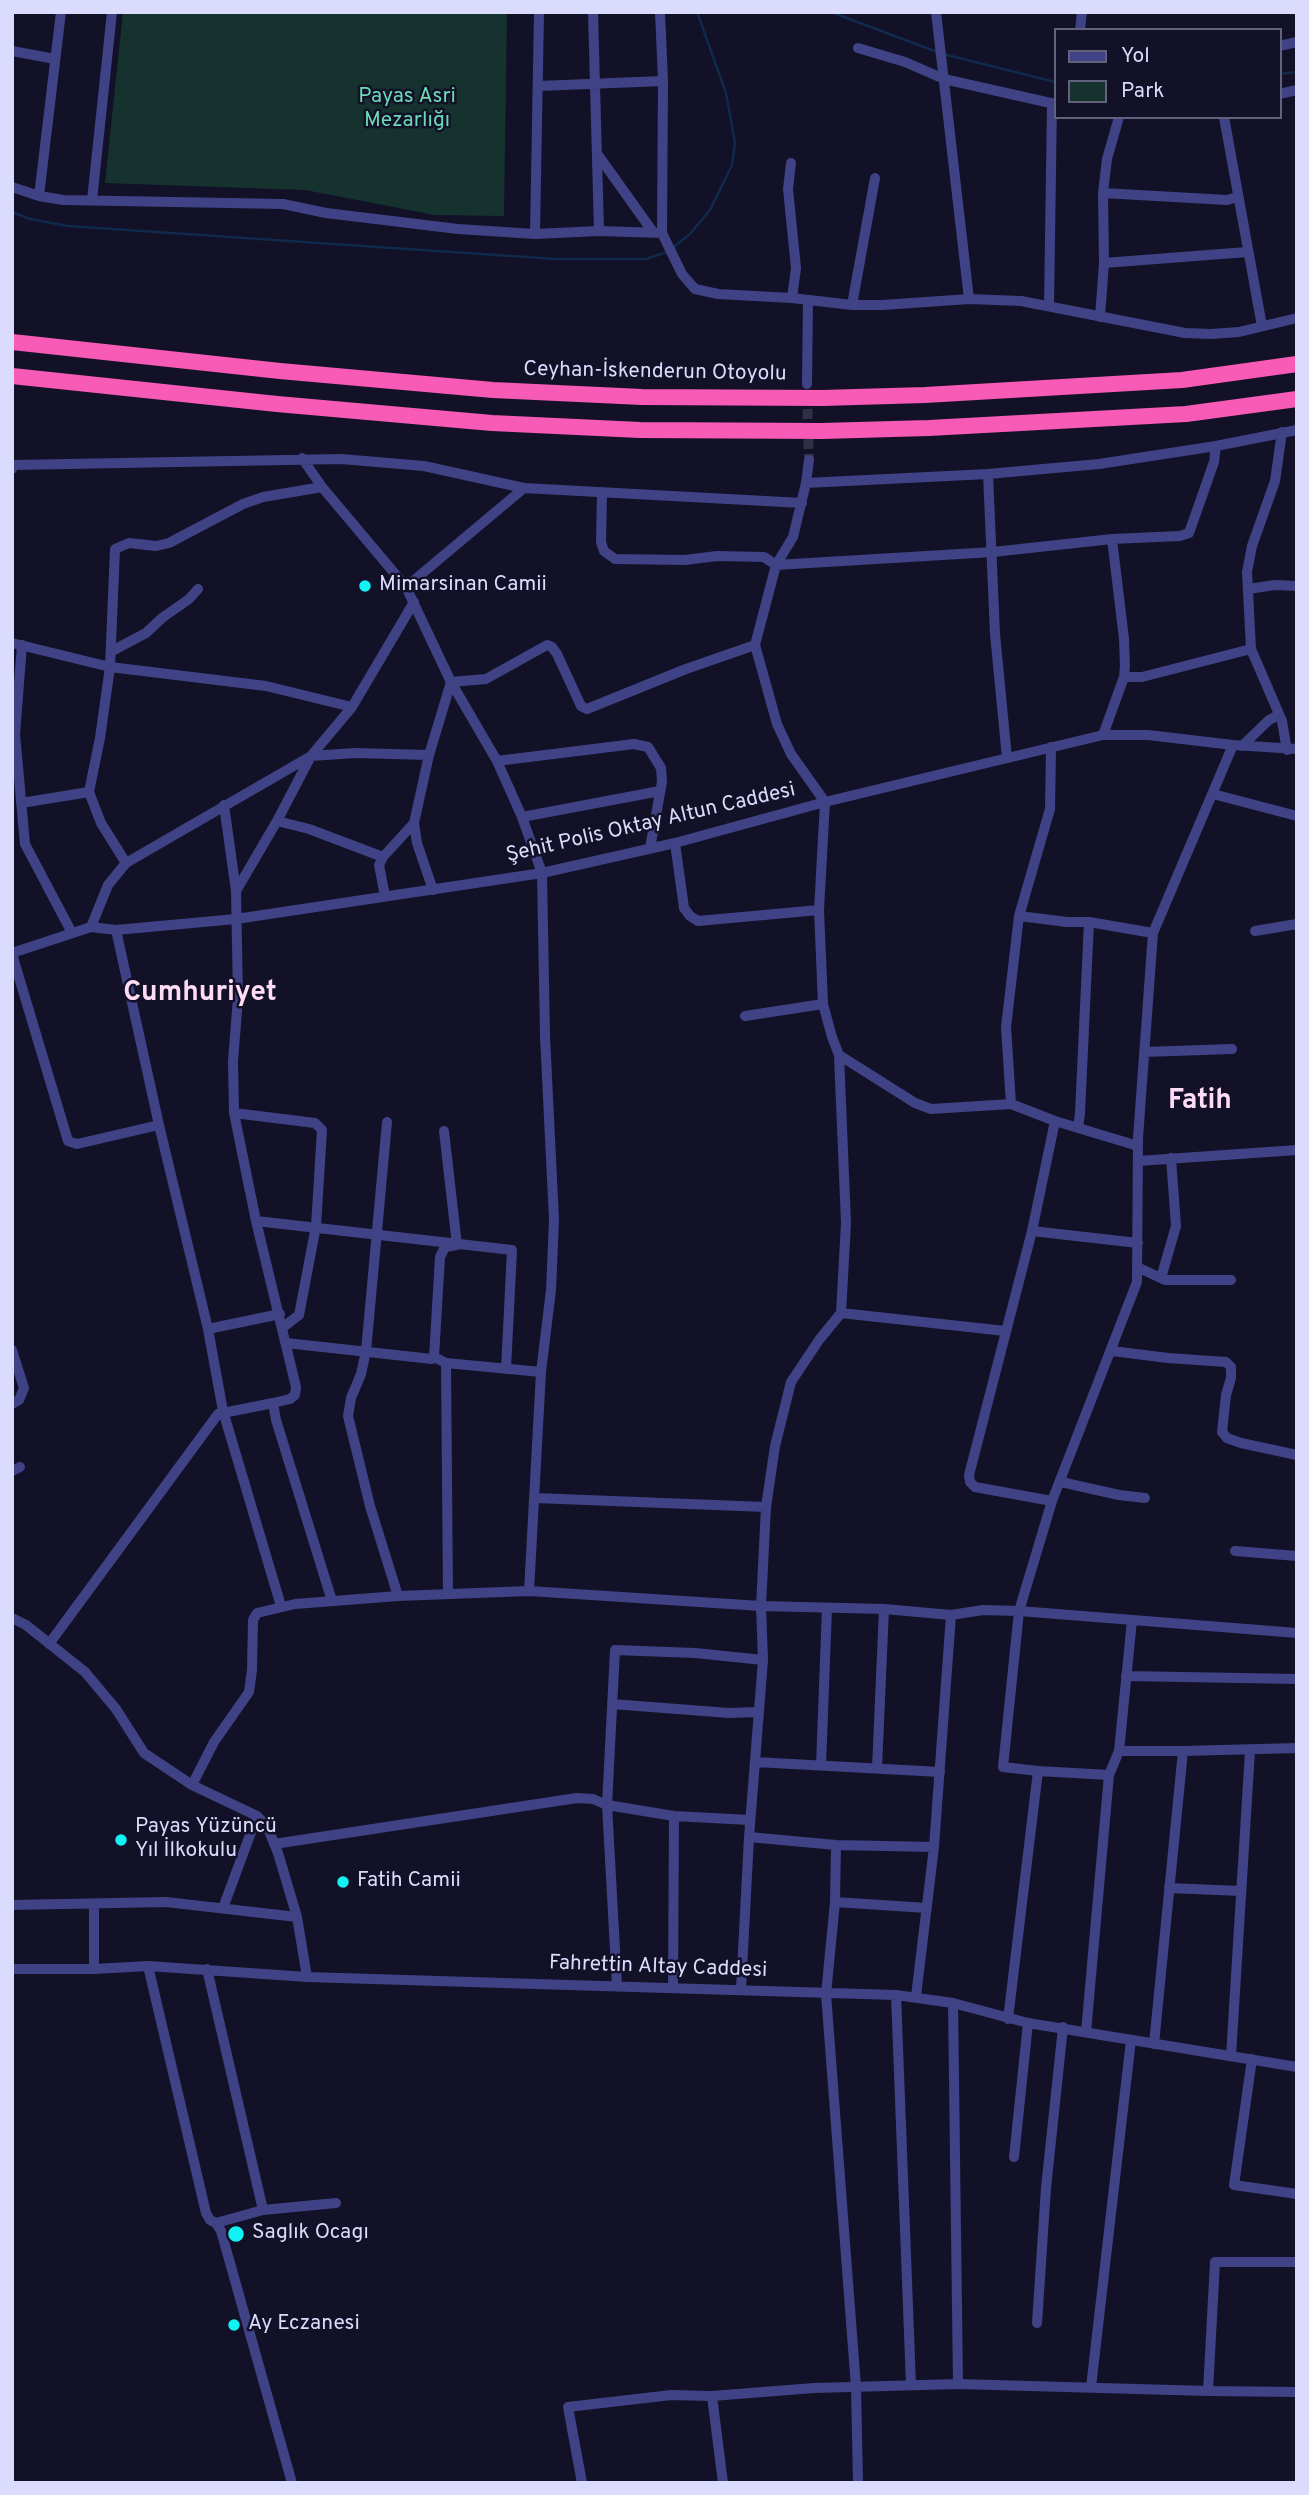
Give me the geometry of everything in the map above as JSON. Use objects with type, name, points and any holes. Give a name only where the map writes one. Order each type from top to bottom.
[{"type":"highway","name":"Ceyhan-İskenderun Otoyolu","points":[[12,342],[280,371],[493,390],[642,397],[822,398],[925,395],[1182,380],[1297,364]]},
{"type":"highway","points":[[12,376],[492,423],[640,430],[822,431],[929,428],[1186,414],[1297,399]]},
{"type":"street","points":[[39,196],[61,12]]},
{"type":"street","points":[[92,200],[112,12]]},
{"type":"street","points":[[535,234],[539,12]]},
{"type":"street","points":[[593,12],[599,231]]},
{"type":"street","points":[[660,12],[663,81],[660,236]]},
{"type":"street","points":[[936,12],[969,299]]},
{"type":"street","points":[[858,47],[905,62],[944,79],[1054,103],[1049,306]]},
{"type":"street","points":[[12,51],[55,59]]},
{"type":"street","points":[[538,86],[663,81]]},
{"type":"street","points":[[1100,317],[1104,263],[1103,193],[1107,159],[1118,119]]},
{"type":"street","points":[[1224,119],[1262,326]]},
{"type":"street","points":[[598,155],[660,236],[682,274],[695,289],[718,294],[852,305],[969,299],[1021,301],[1185,333],[1211,334],[1297,318]]},
{"type":"street","points":[[791,163],[788,189],[796,268],[792,298]]},
{"type":"street","points":[[852,305],[875,178]]},
{"type":"street","points":[[12,187],[63,200],[283,204],[326,213],[445,228],[535,234],[599,231],[660,236]]},
{"type":"street","points":[[1103,193],[1227,200],[1237,197]]},
{"type":"street","points":[[1104,263],[1247,252]]},
{"type":"street","points":[[807,384],[808,300]]},
{"type":"street","points":[[806,483],[988,474],[1099,464],[1297,430]]},
{"type":"street","points":[[1282,432],[1275,481],[1252,546],[1247,572],[1251,649],[1292,749]]},
{"type":"street","points":[[602,493],[601,542],[604,551],[615,559],[764,557],[776,565],[993,552],[1112,539],[1180,536],[1189,533],[1214,462],[1216,446]]},
{"type":"street","points":[[302,458],[322,487],[406,587],[451,682],[497,761],[522,817],[542,873],[545,1036],[554,1220],[551,1290],[541,1372],[529,1591]]},
{"type":"street","points":[[13,466],[302,458],[393,461],[524,488],[802,503]]},
{"type":"street","points":[[741,1989],[748,1837],[763,1660],[761,1606],[766,1507],[775,1446],[791,1382],[841,1313],[846,1223],[839,1055],[823,1004],[819,910],[825,802],[791,754],[777,724],[755,645],[776,565],[793,537],[809,460]]},
{"type":"street","points":[[988,474],[995,634],[1007,758]]},
{"type":"street","points":[[126,863],[101,823],[89,792],[100,738],[112,651],[115,549],[130,543],[156,546],[169,543],[243,504],[263,497],[322,487]]},
{"type":"street","points":[[406,587],[524,488]]},
{"type":"street","points":[[1103,735],[1124,677],[1124,639],[1112,539]]},
{"type":"street","points":[[1248,589],[1275,585],[1297,586]]},
{"type":"street","points":[[112,651],[146,633],[198,589]]},
{"type":"street","points":[[236,891],[277,821],[310,756],[352,707],[414,602]]},
{"type":"street","points":[[72,933],[25,844],[15,734],[17,644],[110,667],[266,686],[352,707]]},
{"type":"street","points":[[451,682],[486,679],[547,645],[557,654],[581,706],[587,709],[686,669],[755,645]]},
{"type":"street","points":[[1124,677],[1142,677],[1251,649]]},
{"type":"street","points":[[433,890],[417,843],[414,823],[429,755],[451,682]]},
{"type":"street","points":[[1109,1775],[1038,1772],[1003,1767],[1019,1611],[1052,1501],[1137,1282],[1138,1146],[1153,933],[1213,793],[1238,746],[1279,715]]},
{"type":"street","name":"Şehit Polis Oktay Altun Caddesi","points":[[12,953],[91,927],[116,930],[236,919],[542,873],[675,843],[825,802],[1103,735],[1147,735],[1238,746],[1292,749]]},
{"type":"street","points":[[497,761],[635,744],[648,747],[661,768],[660,791],[650,848]]},
{"type":"street","points":[[1011,1104],[1006,1027],[1019,916],[1050,809],[1051,747]]},
{"type":"street","points":[[91,927],[108,886],[126,863],[310,756],[355,753],[429,755]]},
{"type":"street","points":[[522,817],[660,791]]},
{"type":"street","points":[[21,803],[89,792]]},
{"type":"street","points":[[1213,793],[1297,816]]},
{"type":"street","points":[[49,1644],[218,1414],[290,1399],[295,1395],[296,1387],[256,1221],[234,1113],[233,1061],[238,998],[236,891],[224,806]]},
{"type":"street","points":[[277,821],[309,829],[383,857]]},
{"type":"street","points":[[385,896],[379,865],[414,823]]},
{"type":"street","points":[[675,843],[684,908],[698,921],[819,910]]},
{"type":"street","points":[[1019,916],[1089,922],[1153,933]]},
{"type":"street","points":[[1078,1128],[1089,922]]},
{"type":"street","points":[[1255,931],[1297,924]]},
{"type":"street","points":[[116,930],[208,1329],[223,1411],[281,1606]]},
{"type":"street","points":[[12,953],[68,1142],[77,1144],[159,1125]]},
{"type":"street","points":[[745,1016],[823,1004]]},
{"type":"street","points":[[1144,1052],[1232,1049]]},
{"type":"street","points":[[839,1055],[915,1103],[931,1109],[1011,1104],[1055,1121],[1138,1146]]},
{"type":"street","points":[[234,1113],[315,1123],[321,1127],[316,1226],[299,1315],[282,1328]]},
{"type":"street","points":[[1052,1501],[975,1486],[970,1482],[970,1475],[981,1422],[1032,1231],[1055,1121]]},
{"type":"street","points":[[387,1122],[379,1234],[366,1351],[362,1374],[351,1398],[348,1416],[370,1506],[398,1596]]},
{"type":"street","points":[[443,1131],[457,1245]]},
{"type":"street","points":[[1138,1161],[1297,1150]]},
{"type":"street","points":[[1161,1278],[1177,1226],[1171,1158]]},
{"type":"street","points":[[256,1221],[512,1250],[514,1253],[506,1368]]},
{"type":"street","points":[[1032,1231],[1138,1243]]},
{"type":"street","points":[[434,1357],[440,1256],[445,1247],[457,1245]]},
{"type":"street","points":[[1137,1267],[1165,1280],[1231,1280]]},
{"type":"street","points":[[841,1313],[1005,1331]]},
{"type":"street","points":[[208,1329],[280,1314]]},
{"type":"street","points":[[286,1343],[432,1359],[434,1357],[446,1363],[541,1372]]},
{"type":"street","points":[[12,1350],[24,1388],[19,1400],[12,1404]]},
{"type":"street","points":[[1112,1351],[1226,1362],[1231,1367],[1231,1378],[1226,1395],[1222,1432],[1227,1438],[1241,1443],[1297,1455]]},
{"type":"street","points":[[446,1363],[448,1594]]},
{"type":"street","points":[[273,1403],[284,1449],[332,1601]]},
{"type":"street","points":[[1061,1482],[1145,1498]]},
{"type":"street","points":[[535,1498],[766,1507]]},
{"type":"street","points":[[1235,1551],[1297,1556]]},
{"type":"street","points":[[192,1785],[214,1742],[249,1692],[253,1670],[253,1620],[257,1612],[281,1606],[398,1596],[529,1591],[761,1606],[884,1609],[951,1615],[983,1610],[1019,1611],[1297,1633]]},
{"type":"street","points":[[821,1765],[827,1608]]},
{"type":"street","points":[[877,1768],[884,1609]]},
{"type":"street","points":[[916,1996],[934,1847],[951,1615]]},
{"type":"street","points":[[12,1618],[26,1625],[85,1672],[116,1709],[144,1753],[192,1785],[257,1816],[267,1826],[297,1917],[307,1977]]},
{"type":"street","points":[[1086,2032],[1109,1775],[1119,1751],[1132,1620]]},
{"type":"street","points":[[617,1986],[607,1805],[615,1650],[695,1653],[763,1660]]},
{"type":"street","points":[[1126,1676],[1297,1679]]},
{"type":"street","points":[[612,1704],[729,1713],[757,1712]]},
{"type":"street","points":[[1119,1751],[1250,1751],[1297,1748]]},
{"type":"street","points":[[1154,2044],[1183,1751]]},
{"type":"street","points":[[1230,2056],[1250,1751]]},
{"type":"street","points":[[755,1762],[940,1772]]},
{"type":"street","points":[[1008,2019],[1038,1772]]},
{"type":"street","points":[[274,1844],[577,1798],[674,1816],[750,1820]]},
{"type":"street","points":[[223,1908],[257,1816]]},
{"type":"street","points":[[673,1988],[674,1816]]},
{"type":"street","points":[[748,1837],[836,1844],[934,1847]]},
{"type":"street","points":[[836,1844],[835,1902],[826,1994],[856,2387],[858,2483]]},
{"type":"street","points":[[1169,1888],[1241,1891]]},
{"type":"street","points":[[12,1905],[166,1902],[297,1917]]},
{"type":"street","points":[[835,1902],[927,1908]]},
{"type":"street","points":[[94,1905],[94,1969]]},
{"type":"street","points":[[148,1966],[206,2213],[221,2231],[292,2483]]},
{"type":"street","name":"Fahrettin Altay Caddesi","points":[[12,1969],[148,1966],[307,1977],[916,1996],[1028,2023],[1297,2067]]},
{"type":"street","points":[[207,1969],[262,2210]]},
{"type":"street","points":[[897,1995],[911,2385]]},
{"type":"street","points":[[953,2003],[958,2384]]},
{"type":"street","points":[[1014,2157],[1028,2023]]},
{"type":"street","points":[[1037,2323],[1044,2216],[1063,2027]]},
{"type":"street","points":[[1091,2387],[1131,2040]]},
{"type":"street","points":[[1252,2059],[1234,2185],[1297,2194]]},
{"type":"street","points":[[216,2223],[262,2210],[336,2203]]},
{"type":"street","points":[[1208,2390],[1215,2262],[1297,2262]]},
{"type":"street","points":[[582,2483],[568,2407],[671,2395],[712,2396],[814,2388],[958,2384],[1297,2392]]},
{"type":"street","points":[[712,2396],[723,2483]]},
{"type":"green space","name":"Payas Asri Mezarlığı","points":[[123,12],[507,12],[504,216],[435,215],[305,190],[105,183]]},
{"type":"waterway","points":[[672,248],[690,234],[710,210],[732,165],[735,143],[726,93],[697,12]]},
{"type":"waterway","points":[[831,12],[937,52]]},
{"type":"waterway","points":[[943,54],[1054,82]]},
{"type":"waterway","points":[[1281,74],[1297,72]]},
{"type":"waterway","points":[[12,212],[30,219],[68,226],[555,259],[646,259],[667,252]]},
{"type":"tunnel","points":[[807,394],[809,460]]},
{"type":"place","name":"Mimarsinan Camii","points":[[365,586]]},
{"type":"place","name":"Payas Yüzüncü Yıl İlkokulu","points":[[121,1840]]},
{"type":"place","name":"Fatih Camii","points":[[343,1882]]},
{"type":"place","name":"Saglık Ocagı","points":[[236,2234]]},
{"type":"place","name":"Ay Eczanesi","points":[[234,2325]]},
{"type":"district","name":"Cumhuriyet","points":[[200,994]]},
{"type":"district","name":"Fatih","points":[[1200,1102]]}]
